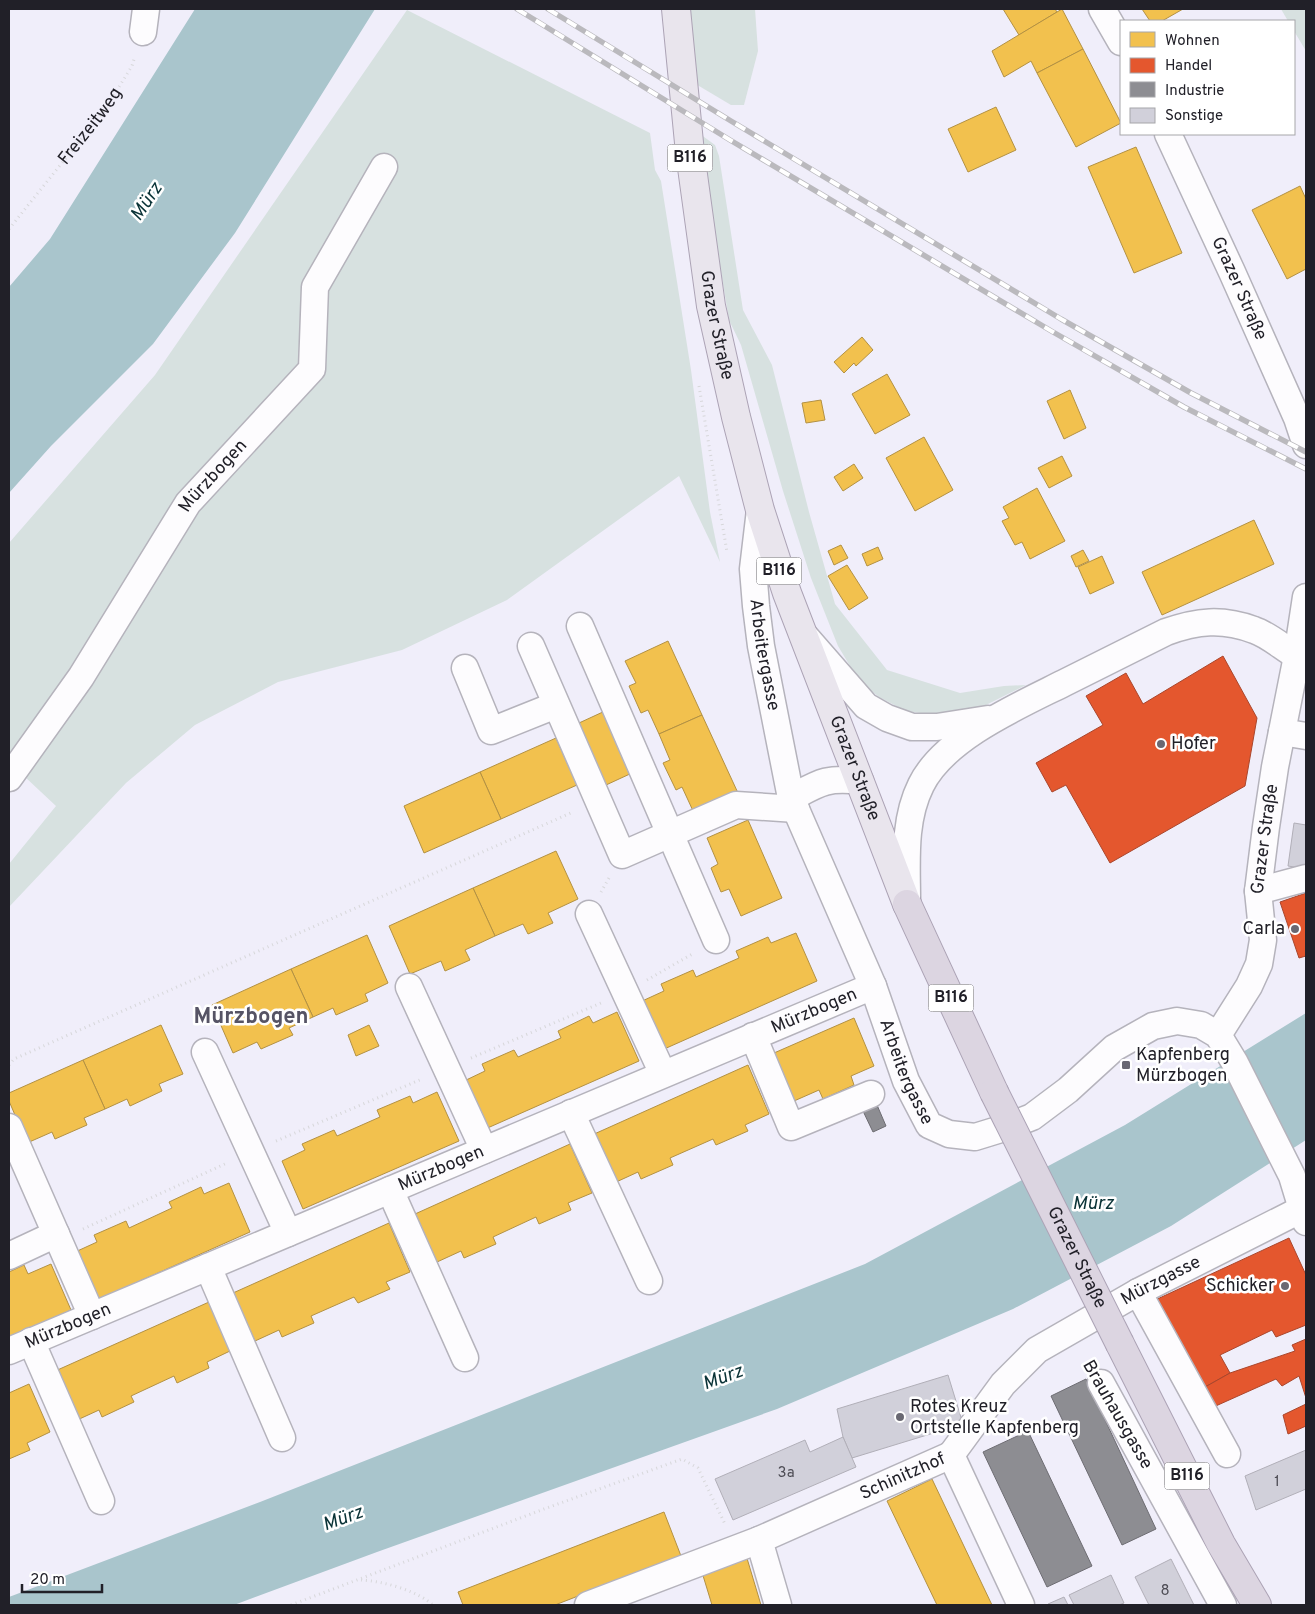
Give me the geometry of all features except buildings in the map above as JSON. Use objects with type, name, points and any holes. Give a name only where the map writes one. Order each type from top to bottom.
[{"type":"highway","name":"Grazer Straße","points":[[907,904],[994,1092],[1221,1544],[1257,1605]]},
{"type":"main road","name":"Grazer Straße","points":[[676,9],[690,154],[710,306],[760,510],[801,631],[907,904]]},
{"type":"street","points":[[1102,9],[1120,40]]},
{"type":"street","name":"Grazer Straße","points":[[1168,135],[1240,289],[1297,418],[1306,445]]},
{"type":"street","name":"Mürzbogen","points":[[9,778],[81,677],[188,503],[312,369],[316,287],[384,168]]},
{"type":"street","name":"Arbeitergasse","points":[[760,510],[753,569],[755,596],[761,646],[793,804],[873,986],[906,1081],[929,1125],[950,1134],[975,1137],[1032,1117],[1068,1090],[1114,1048],[1153,1026],[1178,1020],[1201,1025],[1218,1035]]},
{"type":"street","name":"Grazer Straße","points":[[1218,1035],[1249,986],[1259,964],[1263,940],[1258,891],[1272,782],[1294,734],[1297,656],[1306,597]]},
{"type":"street","name":"Grazer Straße","points":[[907,904],[907,837],[911,813],[920,786],[930,769],[942,755],[994,718],[1185,625],[1207,621],[1232,623],[1255,630],[1297,656]]},
{"type":"street","points":[[580,626],[716,940]]},
{"type":"street","name":"Grazer Straße","points":[[801,631],[866,706],[887,718],[912,726],[937,727],[994,718]]},
{"type":"street","points":[[530,646],[622,855],[736,805],[793,804],[822,781],[843,779],[860,781]]},
{"type":"street","points":[[465,668],[490,731],[556,705]]},
{"type":"street","points":[[1258,891],[1306,878]]},
{"type":"street","points":[[589,914],[663,1074]]},
{"type":"street","name":"Mürzbogen","points":[[20,1346],[873,986]]},
{"type":"street","points":[[409,987],[484,1150]]},
{"type":"street","points":[[1218,1035],[1299,1173],[1304,1215]]},
{"type":"street","points":[[752,1036],[791,1128],[871,1094]]},
{"type":"street","points":[[205,1052],[288,1233]]},
{"type":"street","points":[[571,1113],[649,1281]]},
{"type":"street","points":[[9,1127],[92,1316]]},
{"type":"street","points":[[390,1190],[464,1358]]},
{"type":"street","name":"Mürzgasse","points":[[951,1455],[1003,1384],[1037,1350],[1138,1292],[1304,1215]]},
{"type":"street","points":[[9,1256],[58,1237]]},
{"type":"street","points":[[208,1266],[282,1438]]},
{"type":"street","points":[[1138,1292],[1227,1454]]},
{"type":"street","points":[[20,1346],[101,1501]]},
{"type":"street","name":"Brauhausgasse","points":[[1101,1383],[1223,1605]]},
{"type":"street","name":"Schinitzhof","points":[[588,1605],[759,1540],[951,1455],[1021,1605]]},
{"type":"street","points":[[759,1540],[778,1605]]},
{"type":"path","name":"Freizeitweg","points":[[9,229],[106,108],[132,66],[145,20]]},
{"type":"path","points":[[9,1065],[14,1059],[598,801]]},
{"type":"path","points":[[589,914],[622,855]]},
{"type":"path","points":[[58,1237],[250,1152],[625,992],[716,940]]},
{"type":"path","points":[[291,1605],[682,1459],[698,1468],[729,1533],[759,1540]]},
{"type":"path","points":[[358,1580],[376,1580],[407,1591],[433,1605]]},
{"type":"shaded area","points":[[690,9],[755,9],[758,51],[744,105],[731,105],[694,83]]},
{"type":"shaded area","points":[[1281,9],[1306,9],[1306,51],[1295,33],[1295,20],[1287,20]]},
{"type":"shaded area","points":[[407,10],[650,133],[655,170],[661,181],[691,370],[710,512],[720,562],[679,476],[507,600],[402,650],[278,682],[195,725],[126,783],[9,907],[9,864],[56,806],[9,762],[9,543],[155,375]]},
{"type":"shaded area","points":[[700,134],[715,145],[719,156],[743,310],[772,365],[809,512],[835,604],[887,670],[960,693],[1004,686],[1026,685],[970,713],[942,716],[906,711],[879,697],[859,681],[838,646],[811,578],[783,491],[741,345],[729,320]]},
{"type":"water","name":"Mürz","points":[[195,9],[375,9],[235,233],[153,344],[51,446],[9,493],[9,287],[50,239]]},
{"type":"water","name":"Mürz","points":[[1306,1013],[1306,1140],[1171,1226],[1013,1309],[777,1409],[234,1605],[9,1605],[9,1597],[260,1502],[865,1264],[1125,1125]]},
{"type":"railway","points":[[517,9],[730,140],[1053,332],[1184,407],[1306,469]]},
{"type":"railway","points":[[548,9],[1061,319],[1191,393],[1306,452]]},
{"type":"place","name":"Hofer","points":[[1161,744]]},
{"type":"place","name":"Carla","points":[[1295,929]]},
{"type":"place","name":"Kapfenberg Mürzbogen","points":[[1126,1065]]},
{"type":"place","name":"Schicker","points":[[1285,1286]]},
{"type":"place","name":"Rotes Kreuz Ortstelle Kapfenberg","points":[[900,1417]]},
{"type":"district","name":"Mürzbogen","points":[[251,1017]]}]
